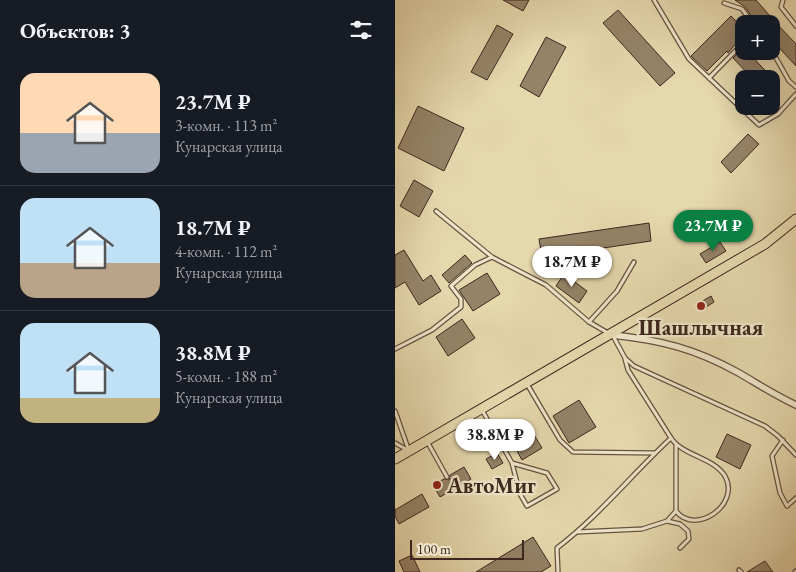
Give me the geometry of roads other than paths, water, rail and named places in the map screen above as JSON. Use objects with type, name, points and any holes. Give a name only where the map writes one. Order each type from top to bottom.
[{"type":"main road","points":[[395,459],[612,335],[765,244],[796,219]]},
{"type":"street","points":[[612,335],[651,339],[689,350],[739,373],[796,405]]},
{"type":"lane","points":[[654,0],[689,59],[759,124],[778,114],[796,94]]},
{"type":"lane","points":[[783,0],[781,7],[796,26]]},
{"type":"lane","points":[[724,2],[742,9],[746,15]]},
{"type":"lane","points":[[709,78],[735,51]]},
{"type":"lane","points":[[777,60],[789,81],[796,87]]},
{"type":"lane","points":[[436,211],[492,257],[547,285],[589,322],[612,335],[625,358],[633,366],[765,426],[783,440],[796,455]]},
{"type":"lane","points":[[395,349],[432,330],[461,307],[461,299],[451,286],[475,265],[492,257]]},
{"type":"lane","points":[[589,322],[617,290],[634,262]]},
{"type":"lane","points":[[625,358],[627,370],[676,445],[721,471],[725,477],[727,486],[725,502],[719,510],[699,520],[681,518],[675,511]]},
{"type":"lane","points":[[527,384],[560,440],[573,452],[655,453]]},
{"type":"lane","points":[[482,409],[512,463],[520,494],[527,506],[557,489],[547,473],[512,463]]},
{"type":"lane","points":[[395,411],[409,452]]},
{"type":"lane","points":[[558,572],[557,548],[577,532],[671,438]]},
{"type":"lane","points":[[783,440],[771,456],[780,493],[787,506],[796,498]]},
{"type":"lane","points":[[427,441],[447,477]]},
{"type":"lane","points":[[395,443],[409,452]]},
{"type":"lane","points":[[667,521],[675,511],[676,445]]},
{"type":"lane","points":[[680,524],[681,518]]},
{"type":"lane","points":[[577,532],[642,529],[667,521],[680,524],[688,531],[689,540],[680,548]]},
{"type":"place","name":"Шашлычная","points":[[701,306]]},
{"type":"place","name":"АвтоМиг","points":[[437,485]]}]
